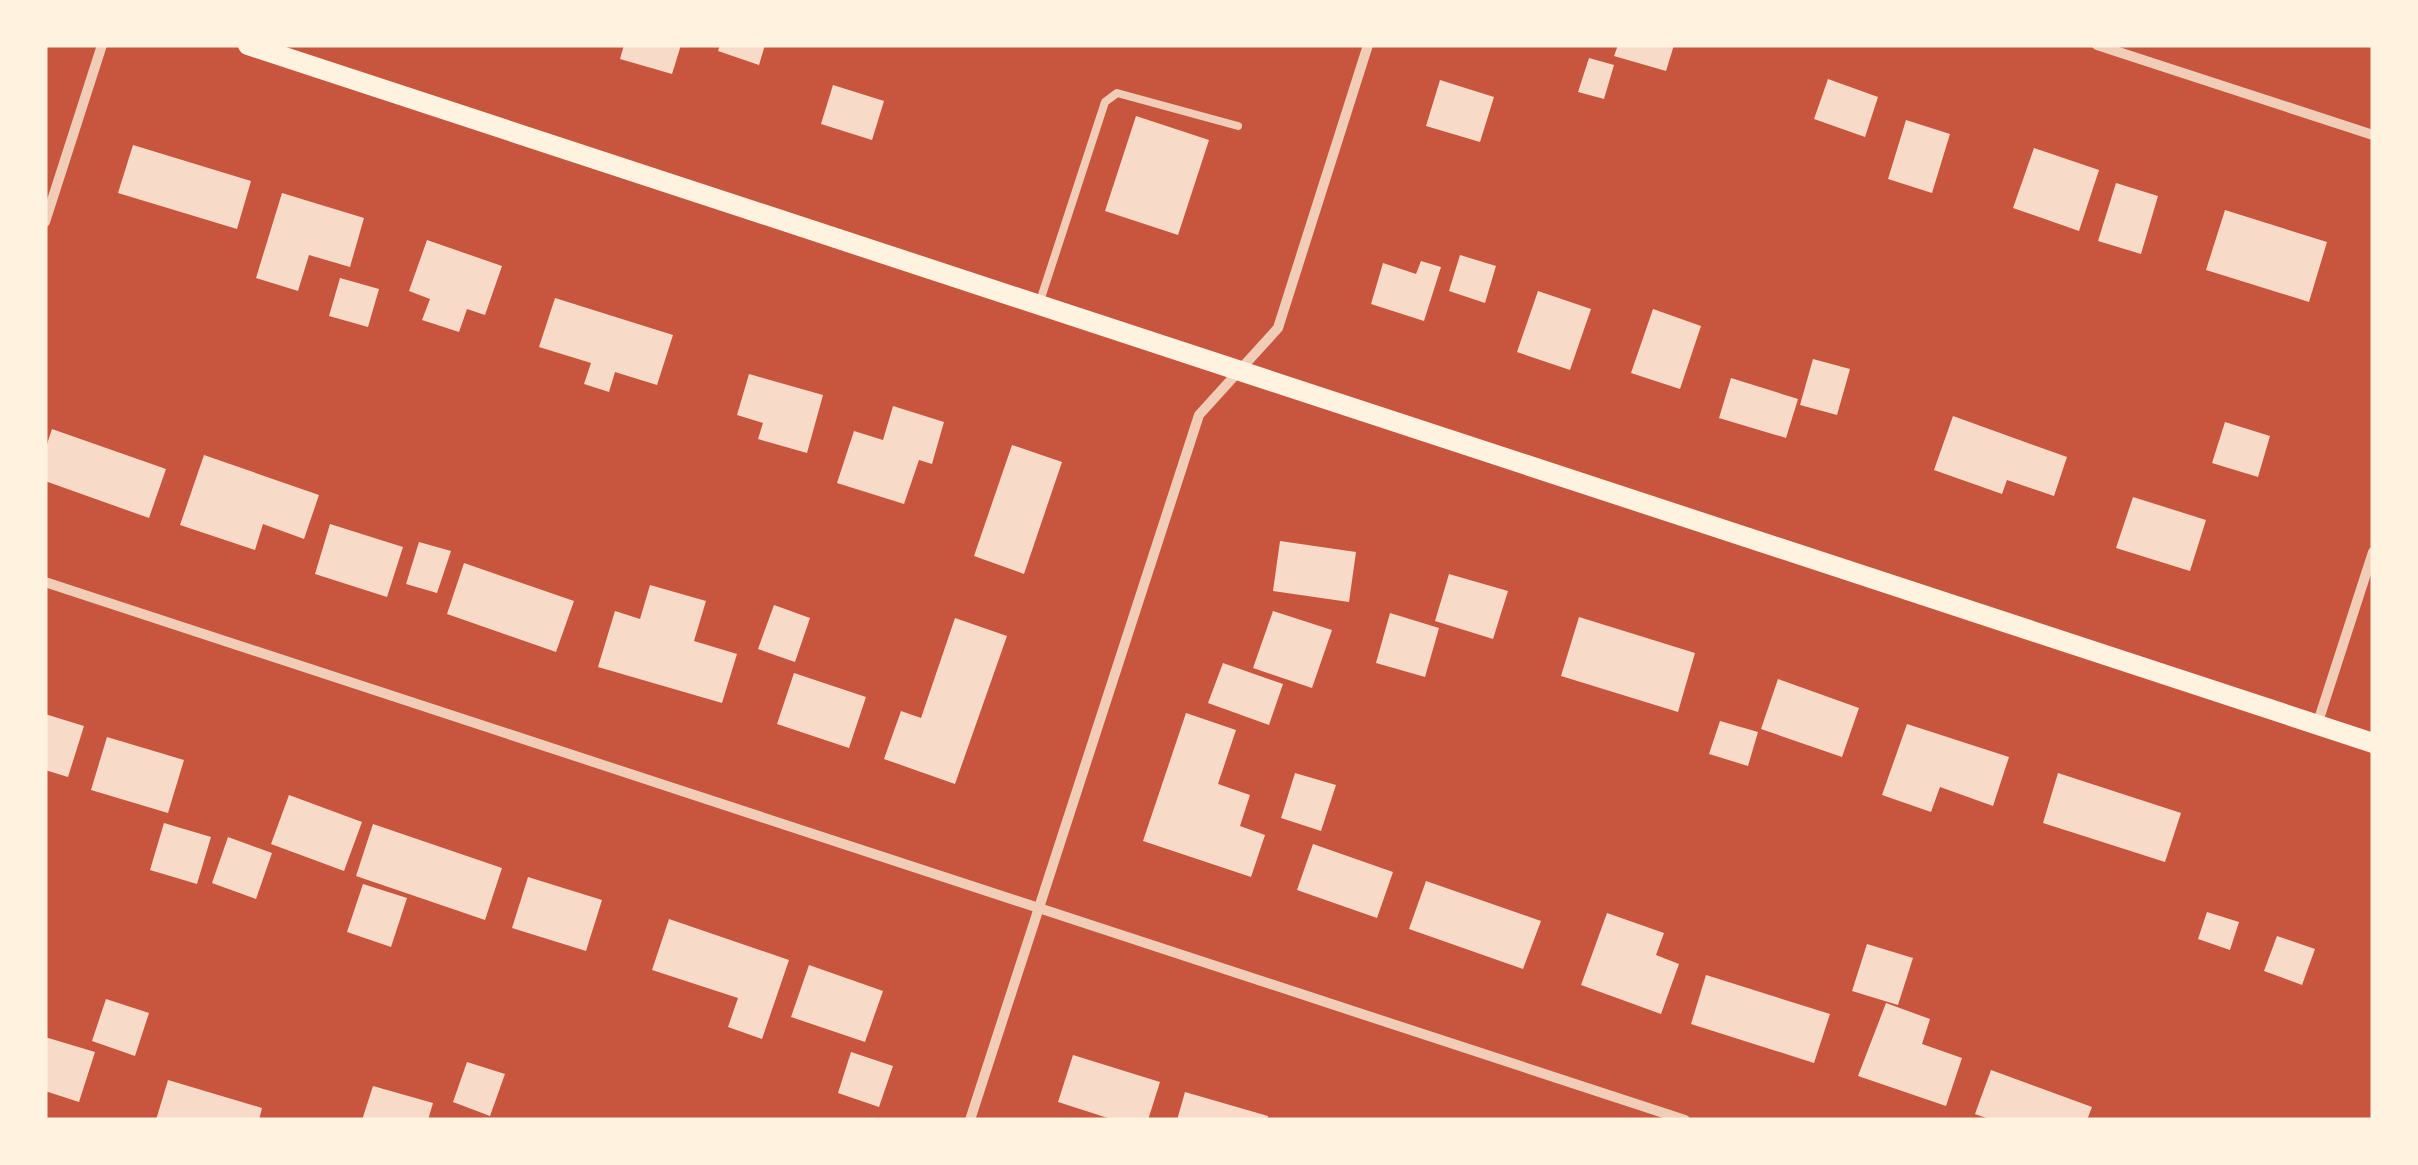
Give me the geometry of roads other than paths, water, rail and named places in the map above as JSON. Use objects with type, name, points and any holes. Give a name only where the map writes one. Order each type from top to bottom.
[{"type":"main road","points":[[248,45],[2373,743]]},
{"type":"street","points":[[45,222],[102,45]]},
{"type":"street","points":[[970,1120],[1199,416],[1278,328],[1368,45]]},
{"type":"street","points":[[2097,45],[2373,135]]},
{"type":"street","points":[[2317,725],[2373,552]]},
{"type":"street","points":[[45,582],[1685,1120]]},
{"type":"lane","points":[[1039,305],[1105,102],[1118,93],[1147,98],[1238,126]]}]
